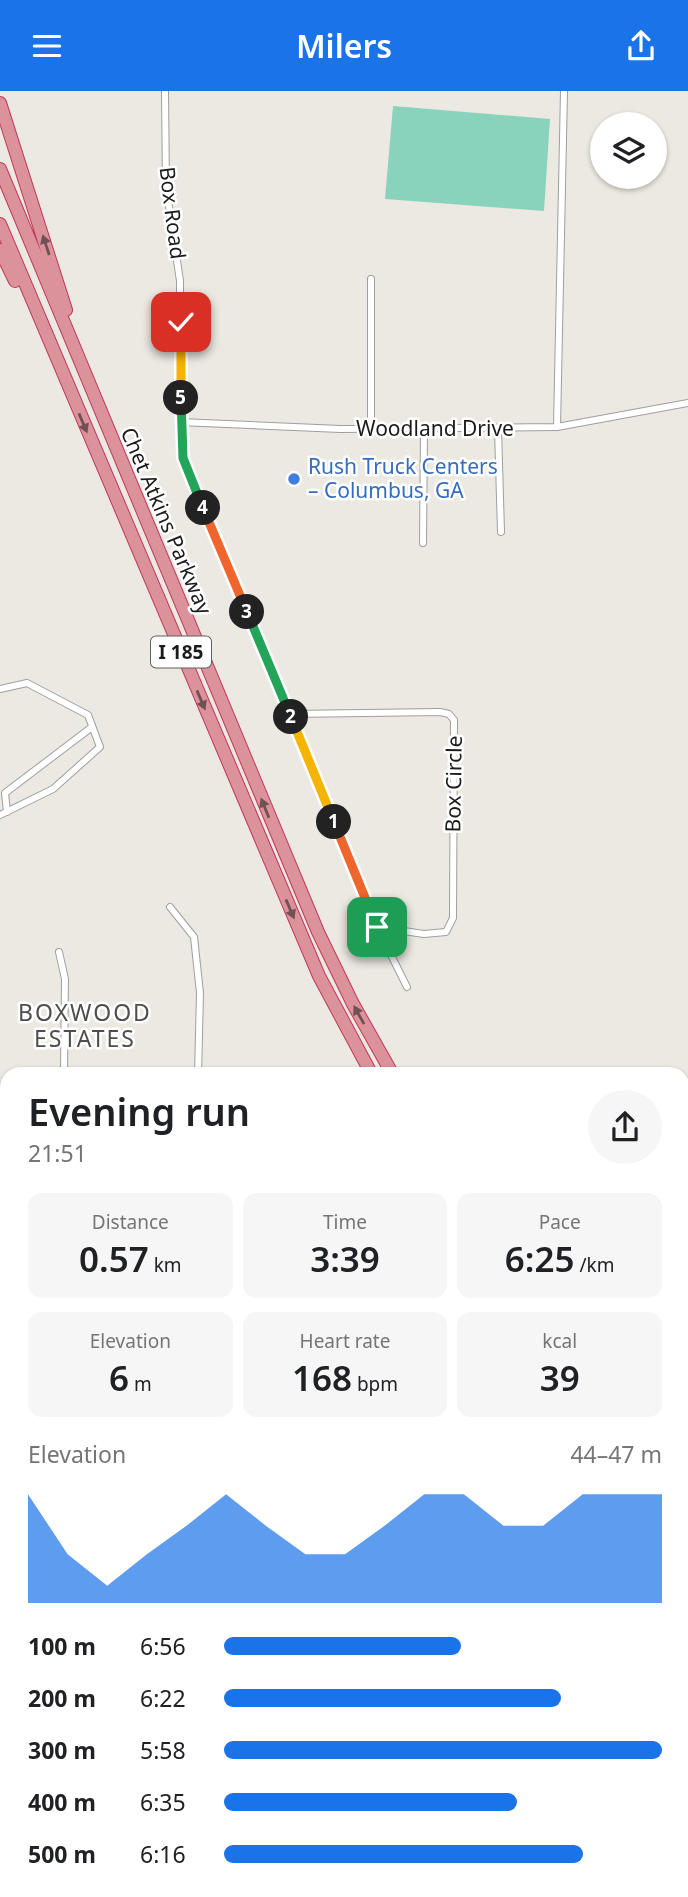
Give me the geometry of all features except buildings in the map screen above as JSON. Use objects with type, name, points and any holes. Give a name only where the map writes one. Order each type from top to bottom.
[{"type":"highway","points":[[0,103],[96,404]]},
{"type":"highway","name":"Chet Atkins Parkway","points":[[0,169],[318,932],[389,1067]]},
{"type":"highway","name":"Chet Atkins Parkway","points":[[0,224],[319,977],[368,1067]]},
{"type":"highway","points":[[0,250],[66,384]]},
{"type":"street","name":"Box Road","points":[[165,91],[166,187],[180,281],[180,422],[183,458],[377,927],[407,987]]},
{"type":"street","name":"Box Road","points":[[166,103],[172,91]]},
{"type":"street","points":[[557,427],[564,91]]},
{"type":"street","points":[[371,279],[371,429]]},
{"type":"street","name":"Woodland Drive","points":[[180,422],[371,429],[557,427],[688,403]]},
{"type":"street","points":[[423,543],[424,429]]},
{"type":"street","points":[[498,429],[502,532]]},
{"type":"street","points":[[0,689],[27,683],[88,715],[100,747],[53,789],[3,813]]},
{"type":"street","name":"Box Circle","points":[[290,713],[449,714],[454,720],[453,918],[446,932],[424,935],[377,927]]},
{"type":"street","points":[[3,813],[5,793],[92,727]]},
{"type":"street","points":[[170,907],[194,937],[200,993],[198,1067]]},
{"type":"street","points":[[59,951],[65,979],[64,1067]]},
{"type":"green space","points":[[393,106],[550,119],[544,211],[385,199]]},
{"type":"place","name":"Rush Truck Centers – Columbus, GA","points":[[294,479]]},
{"type":"district","name":"BOXWOOD ESTATES","points":[[85,1026]]},
{"type":"route","points":[[181,322],[180,422],[183,458],[187,471],[377,927]]}]
